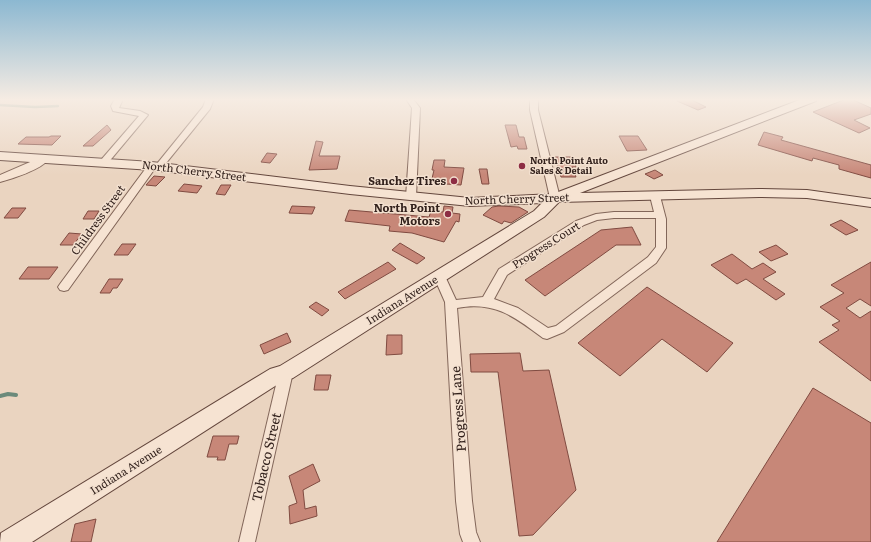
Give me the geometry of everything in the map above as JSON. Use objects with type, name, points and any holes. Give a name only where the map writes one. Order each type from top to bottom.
[{"type":"main road","name":"Indiana Avenue","points":[[10,542],[277,375],[286,372],[540,214],[555,198],[746,124]]},
{"type":"main road","name":"North Cherry Street","points":[[0,156],[156,166],[411,197],[470,202],[632,196],[807,194],[871,203]]},
{"type":"main road","points":[[605,178],[607,186],[632,196]]},
{"type":"street","points":[[104,162],[136,124]]},
{"type":"street","name":"Childress Street","points":[[64,288],[156,166],[192,124]]},
{"type":"street","points":[[411,197],[415,124]]},
{"type":"street","points":[[537,124],[555,198]]},
{"type":"street","points":[[0,179],[30,167],[44,159]]},
{"type":"street","points":[[451,305],[469,301],[486,302],[507,306],[527,318],[547,334],[560,329],[652,260],[661,248],[660,215],[655,196]]},
{"type":"street","name":"Progress Court","points":[[486,302],[503,272],[580,223],[596,217],[614,215],[660,215]]},
{"type":"street","name":"Progress Lane","points":[[440,277],[451,305],[464,501],[468,534],[472,542]]},
{"type":"street","name":"Tobacco Street","points":[[247,542],[286,372]]},
{"type":"building","points":[[840,124],[863,124],[870,128],[859,133]]},
{"type":"building","points":[[107,125],[111,130],[93,146],[83,146]]},
{"type":"building","points":[[505,125],[516,125],[519,137],[524,137],[527,149],[518,149],[517,146],[511,147]]},
{"type":"building","points":[[764,132],[783,137],[781,140],[871,165],[871,178],[839,169],[839,165],[813,158],[812,161],[758,145]]},
{"type":"building","points":[[61,136],[52,145],[18,144],[26,137]]},
{"type":"building","points":[[619,136],[638,136],[647,150],[627,151]]},
{"type":"building","points":[[316,141],[323,142],[319,156],[340,156],[337,169],[309,170]]},
{"type":"building","points":[[267,153],[277,154],[270,163],[261,162]]},
{"type":"building","points":[[555,157],[572,157],[576,167],[572,167],[576,177],[561,177]]},
{"type":"building","points":[[434,160],[445,160],[444,167],[464,168],[461,185],[431,183],[434,170],[432,170]]},
{"type":"building","points":[[479,169],[487,169],[489,184],[482,184]]},
{"type":"building","points":[[655,170],[663,175],[654,179],[645,174]]},
{"type":"building","points":[[154,176],[165,177],[156,186],[146,185]]},
{"type":"building","points":[[184,184],[202,186],[197,193],[178,191]]},
{"type":"building","points":[[221,185],[231,185],[225,195],[216,194]]},
{"type":"building","points":[[292,206],[315,207],[312,214],[289,213]]},
{"type":"building","points":[[444,206],[453,207],[452,213],[460,214],[459,222],[456,221],[444,242],[412,233],[389,231],[390,226],[345,221],[349,210],[429,217],[431,211],[443,212]]},
{"type":"building","points":[[492,207],[519,207],[528,212],[511,223],[504,221],[502,224],[483,215]]},
{"type":"building","points":[[12,208],[26,208],[18,218],[4,218]]},
{"type":"building","points":[[88,211],[99,211],[94,219],[83,219]]},
{"type":"building","points":[[841,220],[858,230],[846,235],[830,225]]},
{"type":"building","points":[[632,227],[641,245],[616,245],[545,296],[525,280],[601,230]]},
{"type":"building","points":[[69,233],[82,234],[73,245],[60,245]]},
{"type":"building","points":[[400,243],[425,258],[417,264],[392,250]]},
{"type":"building","points":[[122,244],[136,244],[128,255],[114,255]]},
{"type":"building","points":[[776,245],[788,254],[771,261],[759,252]]},
{"type":"building","points":[[732,254],[752,269],[763,263],[776,272],[763,279],[785,294],[776,300],[746,279],[737,284],[711,265]]},
{"type":"building","points":[[388,262],[396,269],[345,299],[338,292]]},
{"type":"building","points":[[871,262],[871,306],[860,299],[846,308],[860,318],[871,311],[871,381],[819,342],[839,330],[832,325],[840,321],[820,307],[844,293],[831,285]]},
{"type":"building","points":[[28,267],[58,267],[49,279],[19,279]]},
{"type":"building","points":[[109,279],[123,279],[117,288],[113,288],[110,293],[100,293]]},
{"type":"building","points":[[647,287],[733,343],[707,372],[662,339],[620,376],[578,343]]},
{"type":"building","points":[[316,302],[329,310],[322,316],[309,307]]},
{"type":"building","points":[[287,333],[291,342],[264,354],[260,345]]},
{"type":"building","points":[[387,335],[402,335],[402,354],[386,355]]},
{"type":"building","points":[[520,353],[523,371],[549,370],[576,490],[533,535],[519,536],[498,372],[471,372],[470,354]]},
{"type":"building","points":[[316,375],[331,375],[328,390],[314,390]]},
{"type":"building","points":[[813,388],[871,423],[871,542],[717,542]]},
{"type":"building","points":[[213,436],[239,436],[237,444],[229,444],[225,460],[217,460],[218,457],[207,457]]},
{"type":"building","points":[[313,464],[320,481],[303,490],[305,509],[316,506],[317,516],[290,524],[289,506],[297,503],[289,476]]},
{"type":"building","points":[[96,519],[91,542],[71,542],[75,524]]},
{"type":"waterway","points":[[0,396],[8,394],[16,395]]},
{"type":"place","name":"North Point Auto Sales & Detail","points":[[522,166]]},
{"type":"place","name":"Sanchez Tires","points":[[454,181]]},
{"type":"place","name":"North Point Motors","points":[[448,214]]}]
